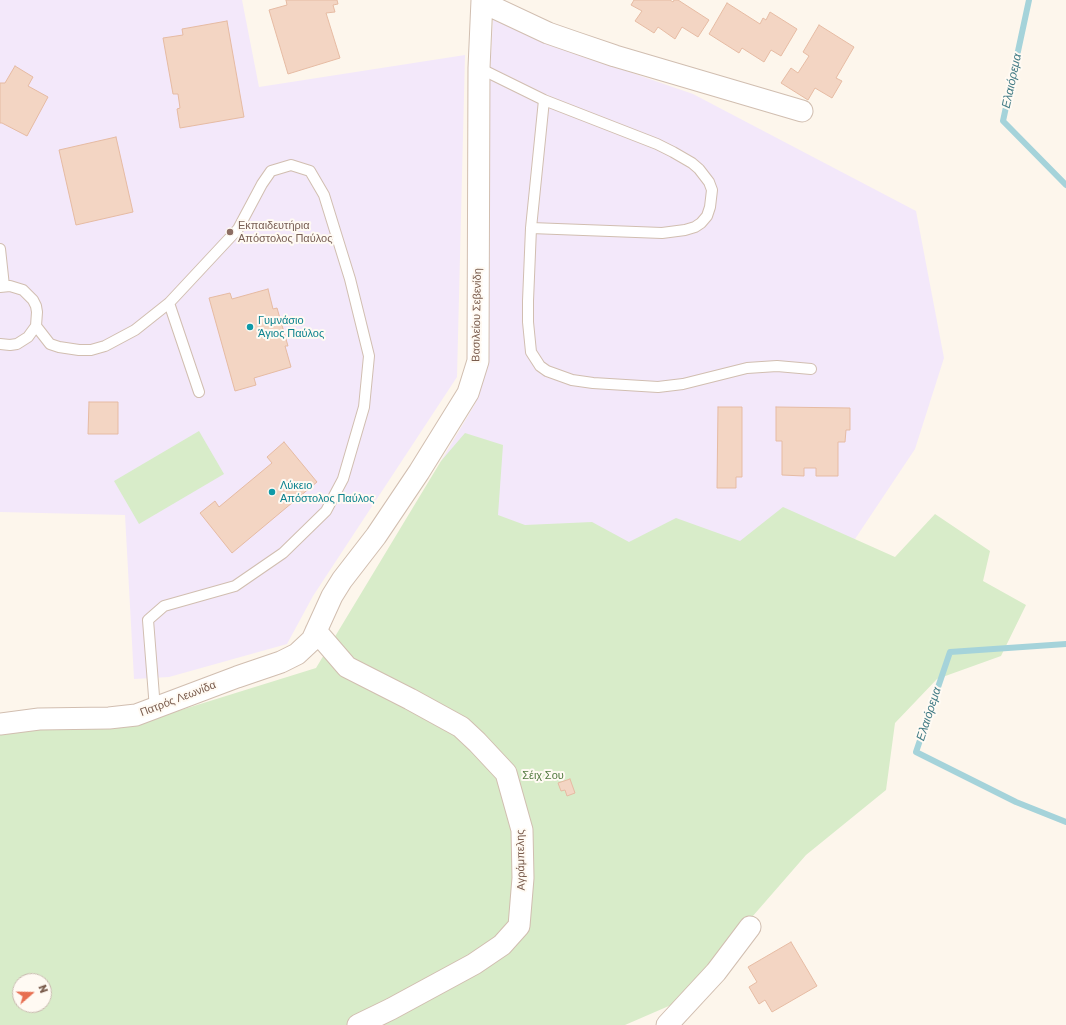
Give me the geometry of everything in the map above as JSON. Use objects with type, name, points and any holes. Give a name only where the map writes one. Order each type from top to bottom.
[{"type":"street","name":"Βασιλείου Σεβενίδη","points":[[316,631],[332,596],[342,580],[376,536],[419,472],[468,393],[478,361],[479,68],[482,1]]},
{"type":"street","points":[[482,1],[548,33],[574,42],[615,56],[802,111]]},
{"type":"street","name":"Πατρός Λεωνίδα","points":[[0,724],[39,719],[126,717],[136,715],[287,660],[297,654],[308,644],[316,631]]},
{"type":"street","name":"Αγράμπελης","points":[[316,631],[347,668],[410,699],[460,727],[477,742],[506,773],[522,830],[523,878],[520,926],[502,945],[474,964],[358,1025]]},
{"type":"street","points":[[667,1025],[716,972],[750,927]]},
{"type":"lane","points":[[479,68],[544,100],[657,144],[685,159],[699,169],[709,182],[712,190],[710,207],[706,216],[701,223],[695,227],[685,230],[662,233],[531,228]]},
{"type":"lane","points":[[544,100],[531,228],[528,302],[531,352],[534,359],[540,366],[547,371],[572,380],[593,383],[658,386],[683,384],[747,368],[777,366],[811,369]]},
{"type":"lane","points":[[36,326],[50,344],[68,350],[92,350],[105,346],[125,336],[169,304],[238,229],[262,184],[271,171],[291,165],[310,171],[324,195],[350,280],[369,356],[364,407],[343,479],[326,511],[283,553],[235,586],[164,606],[148,620],[155,709]]},
{"type":"lane","points":[[0,248],[2,287],[17,288],[29,294],[36,306],[37,319],[33,332],[23,341],[10,345],[0,344]]},
{"type":"lane","points":[[169,304],[199,392]]},
{"type":"shaded area","name":"Εκπαιδευτήρια Απόστολος Παύλος","points":[[0,0],[242,0],[259,87],[465,55],[457,377],[313,596],[287,644],[169,677],[134,679],[125,515],[0,512]]},
{"type":"shaded area","points":[[493,19],[560,48],[693,94],[916,211],[944,358],[915,449],[855,539],[571,559],[488,532],[441,461],[475,404],[482,382],[490,73]]},
{"type":"green space","points":[[199,431],[224,474],[139,524],[114,481]]},
{"type":"green space","name":"Σέιχ Σου","points":[[465,433],[503,445],[498,515],[525,525],[592,522],[629,542],[676,518],[740,541],[783,507],[895,557],[935,514],[990,551],[983,581],[1026,605],[1001,656],[937,679],[895,723],[886,790],[806,855],[678,1002],[625,1025],[0,1025],[0,733],[152,719],[316,668],[441,461]]},
{"type":"building","points":[[286,0],[337,0],[338,4],[333,5],[335,12],[326,13],[340,58],[288,74],[269,10],[287,5]]},
{"type":"building","points":[[634,0],[670,0],[673,2],[674,0],[678,0],[709,20],[698,37],[682,27],[675,39],[658,27],[654,33],[635,21],[642,11],[631,5]]},
{"type":"building","points":[[727,3],[760,24],[763,18],[766,20],[770,12],[797,29],[781,56],[771,50],[764,62],[742,48],[739,53],[709,34]]},
{"type":"building","points":[[227,21],[244,117],[180,128],[177,109],[180,108],[178,94],[173,94],[163,38],[183,35],[182,29]]},
{"type":"building","points":[[819,25],[854,47],[836,78],[842,81],[832,98],[815,88],[808,100],[781,83],[791,68],[798,73],[809,56],[803,52]]},
{"type":"building","points":[[15,66],[33,77],[28,86],[48,97],[27,136],[0,123],[0,83],[5,83]]},
{"type":"building","points":[[116,137],[133,212],[76,225],[59,150]]},
{"type":"building","name":"Γυμνάσιο Άγιος Παύλος","points":[[268,289],[273,309],[277,308],[288,346],[285,346],[291,367],[254,378],[256,385],[235,391],[209,298],[230,293],[232,299]]},
{"type":"building","points":[[89,402],[118,402],[118,434],[88,434]]},
{"type":"building","points":[[718,407],[742,407],[742,477],[736,477],[736,488],[717,488]]},
{"type":"building","points":[[776,407],[850,408],[850,430],[846,430],[845,442],[838,442],[838,476],[816,476],[816,468],[804,468],[804,476],[782,475],[782,441],[776,441]]},
{"type":"building","name":"Λύκειο Απόστολος Παύλος","points":[[284,442],[317,482],[232,553],[200,513],[215,501],[219,507],[272,463],[267,457]]},
{"type":"building","points":[[570,779],[575,793],[567,796],[565,790],[561,791],[558,783]]},
{"type":"building","points":[[791,942],[817,986],[772,1012],[765,1000],[759,1004],[749,987],[757,982],[748,967]]},
{"type":"waterway","name":"Ελαιόρεμα","points":[[1029,0],[1003,121],[1066,185]]},
{"type":"waterway","name":"Ελαιόρεμα","points":[[1066,644],[950,652],[916,752],[1016,802],[1066,822]]},
{"type":"place","name":"Εκπαιδευτήρια Απόστολος Παύλος","points":[[230,232]]},
{"type":"place","name":"Γυμνάσιο Άγιος Παύλος","points":[[250,327]]},
{"type":"place","name":"Λύκειο Απόστολος Παύλος","points":[[272,492]]}]
